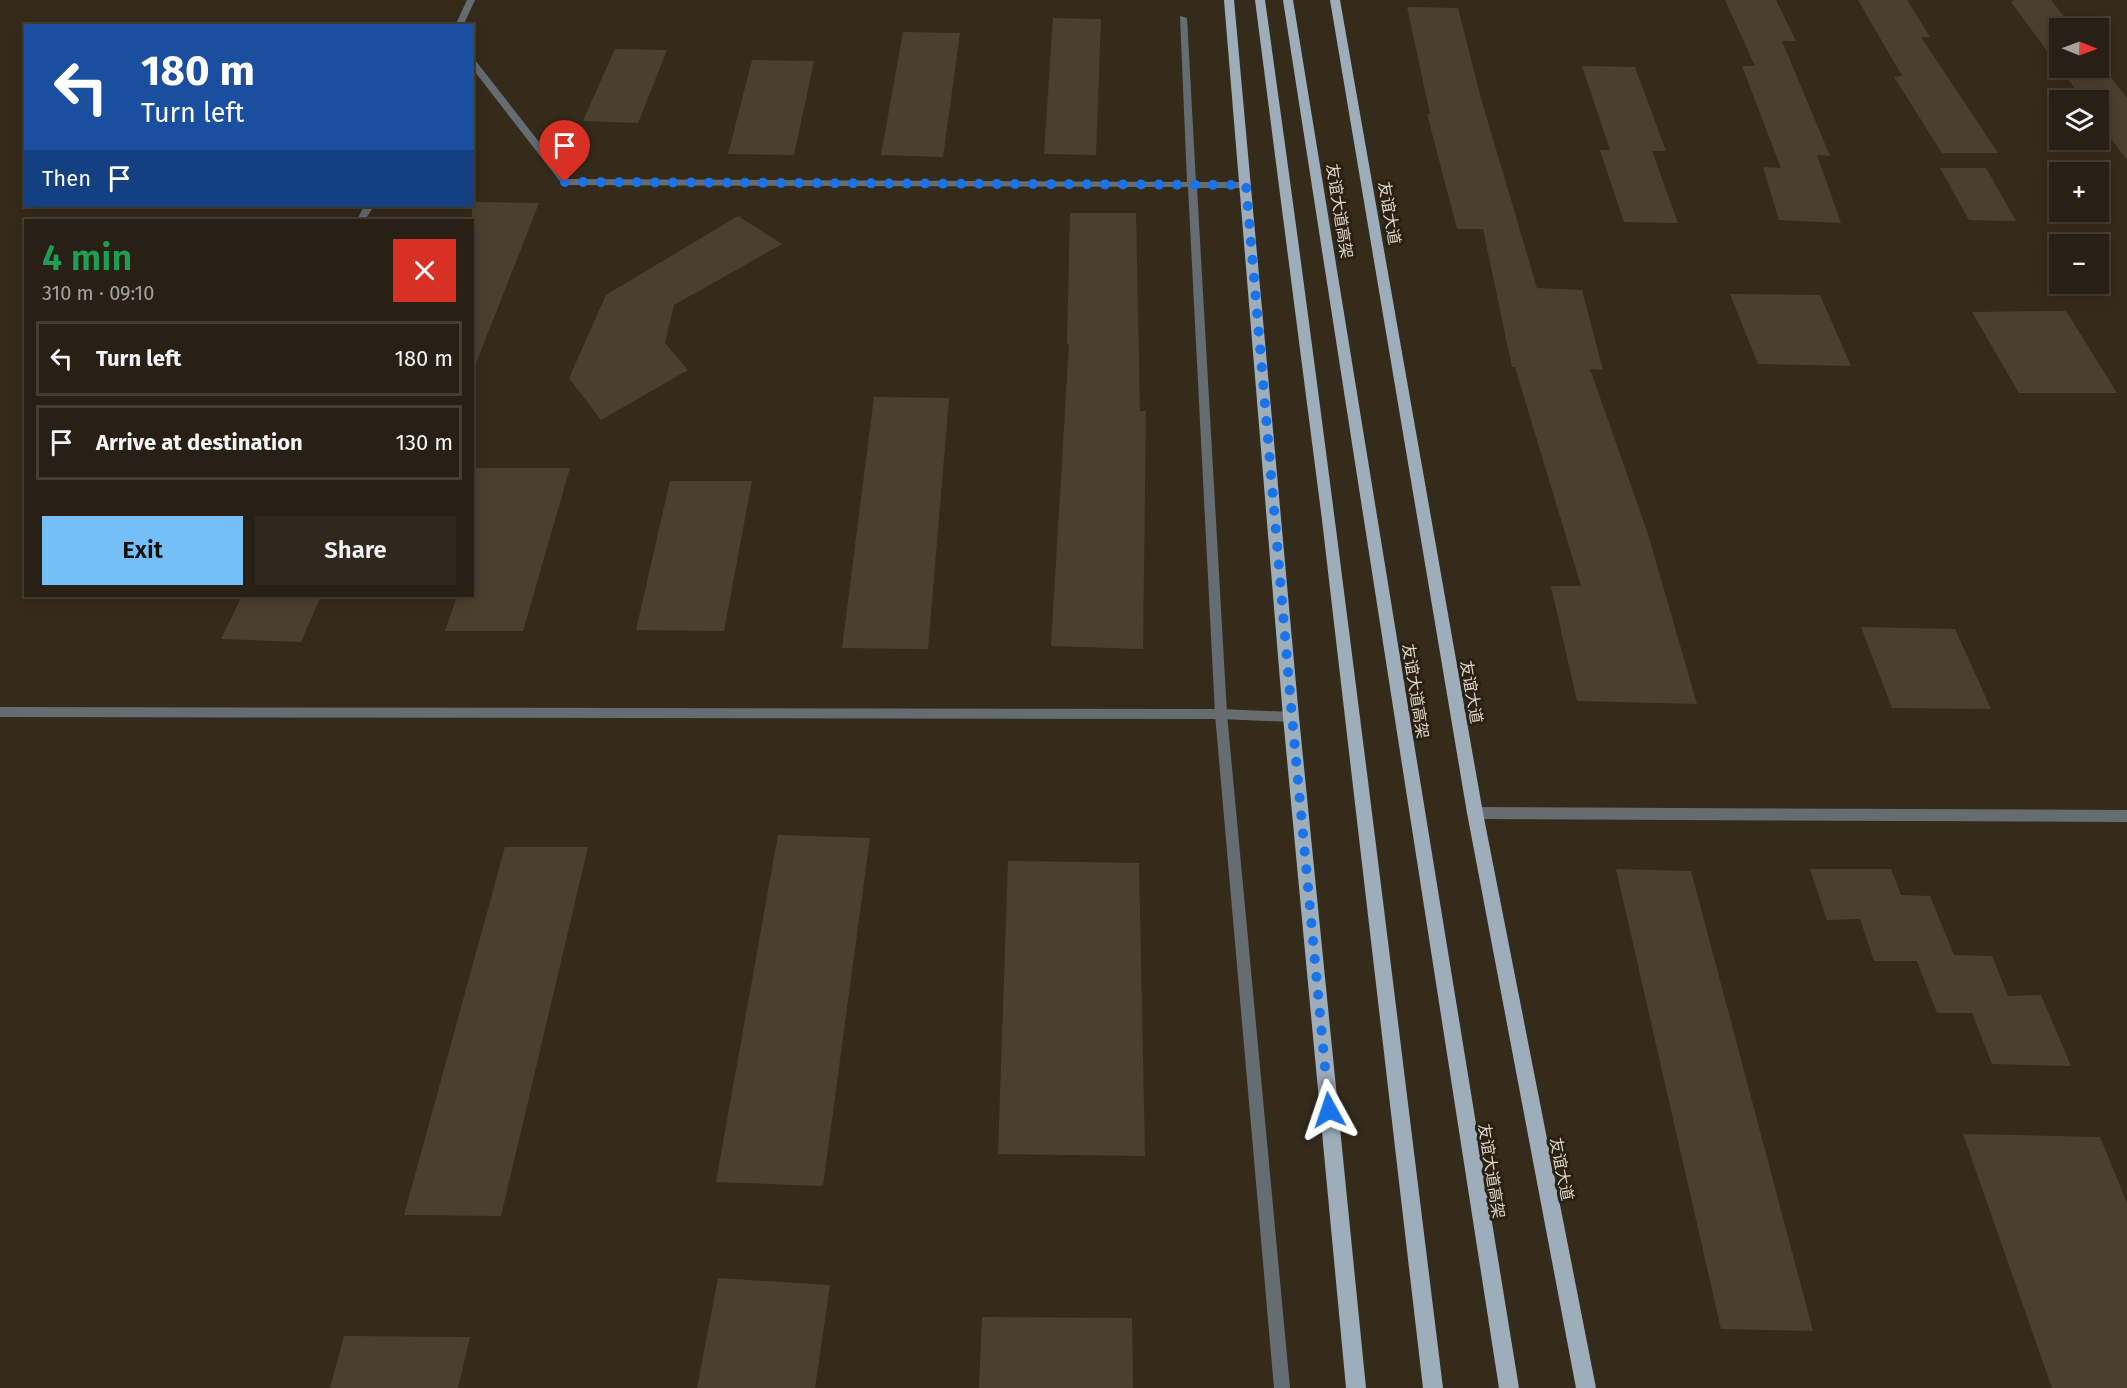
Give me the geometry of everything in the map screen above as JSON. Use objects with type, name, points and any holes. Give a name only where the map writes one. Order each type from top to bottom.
[{"type":"main road","points":[[1229,0],[1292,717],[1356,1388]]},
{"type":"main road","points":[[1260,0],[1294,252],[1433,1388]]},
{"type":"main road","name":"友谊大道高架","points":[[1288,0],[1509,1388]]},
{"type":"main road","name":"友谊大道","points":[[1335,0],[1475,813],[1586,1388]]},
{"type":"street","points":[[460,24],[471,0]]},
{"type":"street","points":[[1183,18],[1221,714],[1282,1388]]},
{"type":"street","points":[[474,65],[565,182],[1246,185]]},
{"type":"street","points":[[0,712],[1221,714],[1292,717]]},
{"type":"street","points":[[1475,813],[2127,816]]},
{"type":"building","points":[[1725,0],[1776,0],[1796,41],[1782,41],[1830,156],[1817,155],[1841,223],[1779,220],[1763,167],[1781,168],[1742,66],[1755,66]]},
{"type":"building","points":[[1858,0],[1907,0],[1930,37],[1921,37],[1998,153],[1942,153],[1894,77],[1902,76]]},
{"type":"building","points":[[2014,0],[2051,0],[2065,18],[2049,18],[2049,54],[2011,2]]},
{"type":"building","points":[[1407,7],[1458,8],[1482,102],[1537,288],[1582,290],[1603,370],[1590,369],[1648,534],[1697,704],[1577,701],[1551,586],[1581,586],[1515,367],[1512,367],[1483,229],[1457,229],[1427,114],[1430,114]]},
{"type":"building","points":[[1053,18],[1101,19],[1096,155],[1044,154]]},
{"type":"building","points":[[903,32],[960,33],[943,157],[881,155]]},
{"type":"building","points":[[615,49],[667,50],[638,123],[583,121]]},
{"type":"building","points":[[752,60],[814,61],[794,155],[728,154]]},
{"type":"building","points":[[1582,66],[1635,67],[1666,151],[1652,151],[1678,223],[1624,222],[1600,150],[1610,150]]},
{"type":"building","points":[[2109,75],[2127,98],[2127,160],[2109,136],[2109,90],[2076,90],[2067,78],[2109,78]]},
{"type":"building","points":[[1940,168],[1986,168],[2016,221],[1969,220]]},
{"type":"building","points":[[474,202],[539,203],[475,366],[474,219],[472,219]]},
{"type":"building","points":[[1070,213],[1136,213],[1140,411],[1146,411],[1143,649],[1051,646],[1069,344],[1067,344]]},
{"type":"building","points":[[738,216],[782,244],[674,305],[665,343],[688,370],[601,420],[569,378],[606,295]]},
{"type":"building","points":[[1730,294],[1820,295],[1851,366],[1758,364]]},
{"type":"building","points":[[2066,311],[2117,393],[2019,393],[1972,312]]},
{"type":"building","points":[[874,397],[949,398],[928,649],[842,648]]},
{"type":"building","points":[[474,468],[570,468],[523,631],[445,631],[457,597],[474,597]]},
{"type":"building","points":[[670,481],[752,481],[724,631],[636,630]]},
{"type":"building","points":[[242,597],[321,597],[301,642],[221,639]]},
{"type":"building","points":[[1861,627],[1955,629],[1991,709],[1892,708]]},
{"type":"building","points":[[778,835],[870,838],[823,1186],[716,1182]]},
{"type":"building","points":[[505,847],[588,847],[501,1216],[404,1215]]},
{"type":"building","points":[[1008,861],[1139,863],[1145,1156],[998,1154]]},
{"type":"building","points":[[1616,869],[1691,871],[1813,1331],[1721,1329]]},
{"type":"building","points":[[1810,869],[1891,869],[1901,895],[1930,896],[1954,955],[1992,956],[2008,996],[2041,995],[2071,1066],[1992,1064],[1972,1013],[1937,1013],[1917,961],[1874,961],[1860,919],[1827,920]]},
{"type":"building","points":[[1963,1134],[2100,1137],[2127,1203],[2127,1388],[2052,1388]]},
{"type":"building","points":[[718,1278],[830,1285],[815,1388],[697,1388]]},
{"type":"building","points":[[982,1317],[1132,1318],[1133,1388],[979,1388]]},
{"type":"building","points":[[344,1336],[470,1337],[458,1388],[330,1388]]},
{"type":"route","points":[[565,182],[1246,185],[1329,1110]]}]
